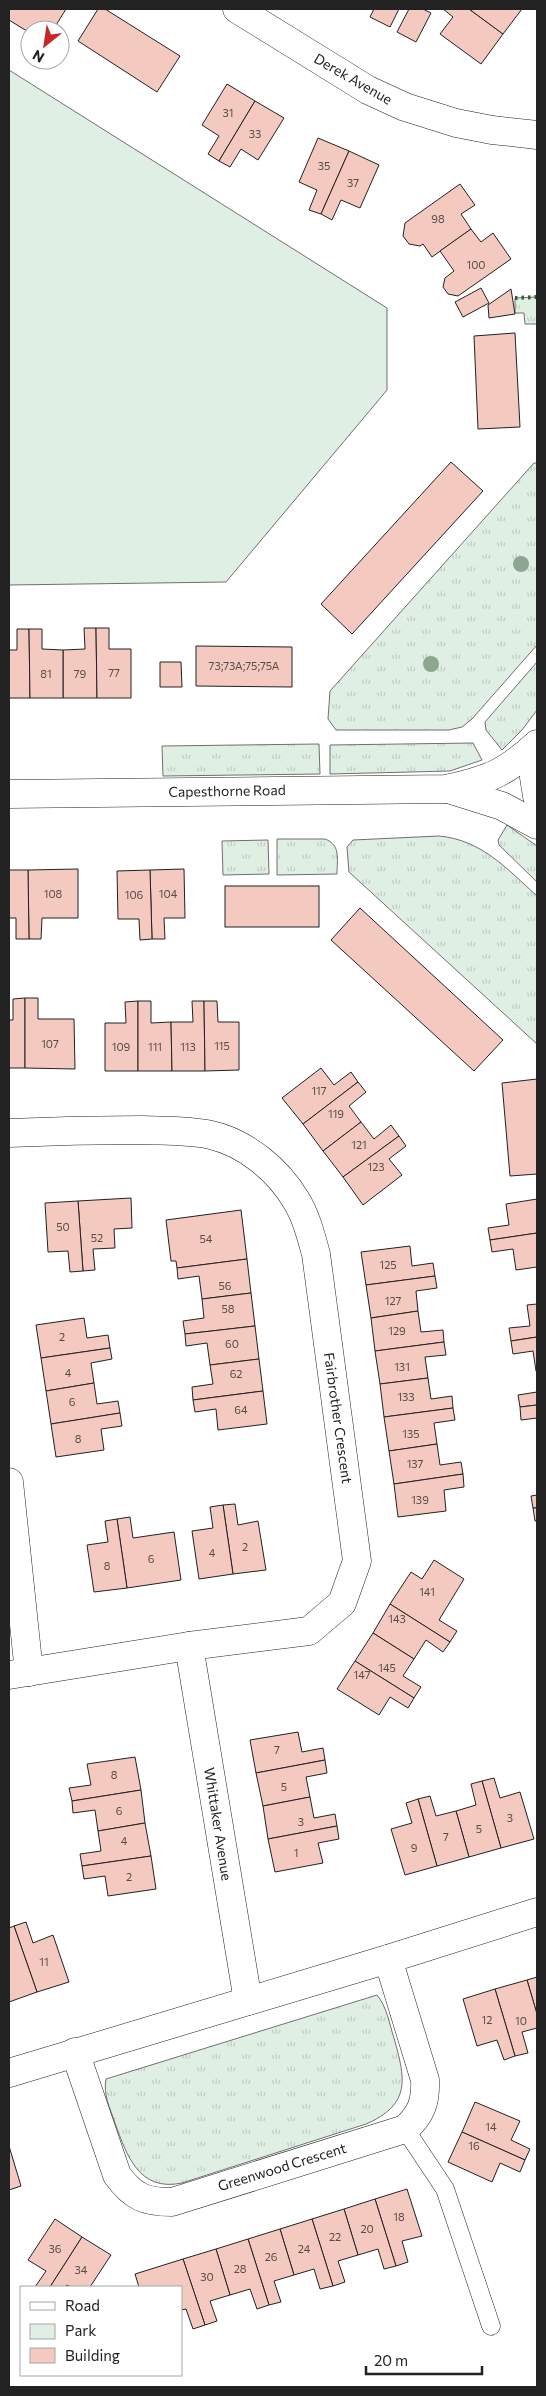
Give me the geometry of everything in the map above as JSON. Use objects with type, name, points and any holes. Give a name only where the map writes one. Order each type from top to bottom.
[{"type":"street","name":"Derek Avenue","points":[[237,9],[368,90],[405,107],[456,123],[492,130],[537,135]]},
{"type":"street","name":"Capesthorne Road","points":[[9,794],[446,789],[474,783],[500,774],[537,744]]},
{"type":"street","points":[[537,748],[534,777],[537,796]]},
{"type":"street","name":"Capesthorne Road","points":[[446,789],[502,806],[537,825]]},
{"type":"street","name":"Fairbrother Crescent","points":[[9,1133],[97,1130],[184,1131],[211,1135],[235,1144],[260,1158],[280,1178],[297,1201],[308,1226],[316,1254],[357,1561],[342,1603],[309,1631],[189,1646],[19,1673]]},
{"type":"street","points":[[9,1482],[19,1673]]},
{"type":"street","name":"Whittaker Avenue","points":[[189,1646],[248,2001]]},
{"type":"street","points":[[9,2073],[537,1912]]},
{"type":"street","name":"Greenwood Crescent","points":[[75,2052],[117,2175],[126,2188],[140,2197],[154,2202],[172,2202],[404,2129],[416,2120],[423,2107],[426,2095],[425,2080],[388,1959]]},
{"type":"lane","points":[[404,2129],[444,2189],[491,2326]]},
{"type":"green space","points":[[9,70],[387,308],[387,390],[226,582],[9,585]]},
{"type":"green space","points":[[537,297],[537,324],[525,324],[524,313],[515,313],[515,298]]},
{"type":"green space","points":[[534,463],[537,463],[537,645],[472,719],[462,727],[449,730],[336,730],[328,719],[330,691]]},
{"type":"green space","points":[[537,662],[537,710],[522,730],[502,750],[486,730],[485,722]]},
{"type":"green space","points":[[473,743],[482,760],[450,771],[330,774],[330,745]]},
{"type":"green space","points":[[319,744],[320,774],[163,776],[162,746]]},
{"type":"green space","points":[[507,825],[537,846],[537,882],[499,845],[498,840]]},
{"type":"green space","points":[[439,836],[468,843],[493,857],[537,896],[537,1044],[349,872],[347,847],[353,840]]},
{"type":"green space","points":[[277,839],[325,839],[334,845],[336,849],[337,874],[277,875]]},
{"type":"green space","points":[[268,840],[269,874],[223,875],[222,841]]},
{"type":"green space","points":[[377,1995],[387,2015],[398,2052],[402,2078],[398,2099],[381,2116],[366,2124],[182,2183],[167,2184],[155,2182],[145,2177],[130,2159],[109,2107],[105,2091],[106,2079]]},
{"type":"building","points":[[9,9],[66,9],[59,20],[20,20],[20,27],[9,20]]},
{"type":"building","points":[[98,9],[105,9],[180,56],[157,92],[78,41]]},
{"type":"building","points":[[374,9],[399,9],[390,27],[370,17]]},
{"type":"building","points":[[409,9],[423,9],[431,13],[416,42],[397,32]]},
{"type":"building","points":[[443,9],[469,9],[503,34],[481,64],[440,34],[453,17]]},
{"type":"building","points":[[469,9],[522,9],[503,34]]},
{"type":"building","points":[[227,84],[255,101],[219,161],[208,154],[219,136],[202,125]]},
{"type":"building","points":[[255,101],[284,118],[258,160],[241,149],[230,167],[219,161]]},
{"type":"building","points":[[318,138],[349,151],[321,214],[309,210],[317,190],[299,182]]},
{"type":"building","points":[[349,151],[379,165],[360,208],[341,200],[332,220],[321,214]]},
{"type":"building","points":[[460,184],[475,205],[461,214],[471,229],[432,257],[423,244],[420,246],[409,244],[403,236],[405,223]]},
{"type":"building","points":[[471,229],[481,242],[493,233],[511,259],[458,296],[448,294],[443,287],[445,278],[454,271],[440,251]]},
{"type":"building","points":[[481,288],[489,303],[463,317],[455,302]]},
{"type":"building","points":[[511,289],[515,314],[489,318],[488,305]]},
{"type":"building","points":[[515,333],[520,427],[478,429],[474,336]]},
{"type":"building","points":[[451,462],[483,491],[352,634],[321,604]]},
{"type":"building","points":[[84,628],[96,628],[97,698],[63,698],[63,650],[85,649]]},
{"type":"building","points":[[96,628],[109,628],[109,649],[131,649],[131,698],[97,698]]},
{"type":"building","points":[[17,629],[29,629],[30,698],[9,698],[9,650],[17,650]]},
{"type":"building","points":[[29,629],[42,629],[42,649],[63,650],[63,698],[30,698]]},
{"type":"building","points":[[196,646],[292,647],[292,687],[196,686]]},
{"type":"building","points":[[160,662],[181,662],[182,687],[160,687]]},
{"type":"building","points":[[78,869],[78,918],[42,918],[41,939],[29,939],[28,870]]},
{"type":"building","points":[[184,869],[185,918],[164,918],[165,939],[152,939],[150,870]]},
{"type":"building","points":[[9,870],[28,870],[29,939],[16,939],[16,918],[9,918]]},
{"type":"building","points":[[150,870],[152,939],[140,940],[139,919],[118,919],[117,871]]},
{"type":"building","points":[[225,886],[319,886],[319,927],[225,927]]},
{"type":"building","points":[[360,908],[503,1040],[474,1071],[331,940]]},
{"type":"building","points":[[25,998],[25,1068],[9,1068],[9,1020],[13,1020],[13,999]]},
{"type":"building","points":[[25,998],[38,998],[38,1019],[74,1019],[75,1069],[25,1068]]},
{"type":"building","points":[[138,1001],[138,1071],[105,1071],[105,1023],[126,1023],[125,1002]]},
{"type":"building","points":[[138,1001],[151,1001],[151,1023],[171,1022],[172,1071],[138,1071]]},
{"type":"building","points":[[192,1001],[204,1001],[205,1071],[172,1071],[171,1022],[193,1022]]},
{"type":"building","points":[[204,1001],[217,1001],[218,1022],[239,1022],[239,1070],[205,1071]]},
{"type":"building","points":[[321,1068],[334,1085],[351,1072],[358,1082],[303,1124],[282,1098]]},
{"type":"building","points":[[537,1079],[537,1174],[510,1176],[502,1083]]},
{"type":"building","points":[[358,1082],[366,1092],[349,1106],[361,1122],[323,1151],[303,1124]]},
{"type":"building","points":[[361,1122],[374,1139],[391,1125],[399,1136],[343,1177],[323,1151]]},
{"type":"building","points":[[399,1136],[406,1146],[389,1159],[402,1175],[363,1205],[343,1177]]},
{"type":"building","points":[[131,1198],[132,1228],[114,1229],[115,1248],[93,1249],[95,1270],[83,1271],[78,1201]]},
{"type":"building","points":[[537,1199],[537,1233],[490,1240],[488,1228],[509,1225],[506,1204]]},
{"type":"building","points":[[78,1201],[83,1271],[70,1272],[68,1251],[48,1252],[45,1203]]},
{"type":"building","points":[[241,1210],[247,1259],[177,1268],[176,1261],[171,1261],[166,1220]]},
{"type":"building","points":[[537,1233],[537,1267],[516,1270],[513,1249],[492,1252],[490,1240]]},
{"type":"building","points":[[410,1246],[412,1266],[433,1263],[435,1276],[366,1285],[361,1252]]},
{"type":"building","points":[[247,1259],[251,1293],[202,1299],[199,1276],[178,1279],[177,1268]]},
{"type":"building","points":[[435,1276],[437,1288],[416,1291],[418,1311],[371,1318],[366,1285]]},
{"type":"building","points":[[251,1293],[255,1326],[185,1334],[183,1321],[204,1318],[202,1299]]},
{"type":"building","points":[[537,1304],[537,1337],[511,1341],[509,1328],[530,1326],[527,1305]]},
{"type":"building","points":[[418,1311],[421,1332],[443,1330],[444,1342],[375,1351],[371,1318]]},
{"type":"building","points":[[84,1318],[87,1338],[108,1335],[110,1348],[41,1358],[36,1325]]},
{"type":"building","points":[[255,1326],[259,1359],[210,1365],[207,1343],[186,1346],[185,1334]]},
{"type":"building","points":[[537,1337],[536,1371],[533,1351],[513,1354],[511,1341]]},
{"type":"building","points":[[444,1342],[446,1355],[425,1357],[428,1378],[380,1384],[375,1351]]},
{"type":"building","points":[[110,1348],[112,1359],[91,1363],[94,1383],[46,1391],[41,1358]]},
{"type":"building","points":[[259,1359],[263,1391],[193,1400],[192,1387],[213,1384],[210,1365]]},
{"type":"building","points":[[428,1378],[431,1399],[452,1396],[453,1408],[384,1417],[380,1384]]},
{"type":"building","points":[[94,1383],[97,1404],[118,1401],[120,1413],[51,1424],[46,1391]]},
{"type":"building","points":[[263,1391],[267,1424],[218,1430],[216,1409],[195,1412],[193,1400]]},
{"type":"building","points":[[537,1392],[537,1405],[520,1407],[518,1395]]},
{"type":"building","points":[[537,1405],[537,1418],[521,1420],[520,1407]]},
{"type":"building","points":[[453,1408],[455,1420],[434,1423],[437,1444],[389,1451],[384,1417]]},
{"type":"building","points":[[120,1413],[122,1426],[101,1429],[104,1450],[56,1457],[51,1424]]},
{"type":"building","points":[[437,1444],[440,1465],[461,1462],[463,1474],[394,1484],[389,1451]]},
{"type":"building","points":[[463,1474],[464,1487],[444,1490],[446,1511],[398,1517],[394,1484]]},
{"type":"building","points":[[537,1495],[537,1508],[533,1508],[531,1496]]},
{"type":"building","points":[[235,1504],[238,1525],[258,1521],[266,1570],[233,1574],[223,1505]]},
{"type":"building","points":[[223,1505],[233,1574],[199,1579],[192,1531],[213,1528],[210,1507]]},
{"type":"building","points":[[533,1508],[537,1508],[537,1521],[535,1521]]},
{"type":"building","points":[[130,1517],[133,1538],[174,1532],[181,1580],[127,1588],[117,1519]]},
{"type":"building","points":[[117,1519],[127,1588],[94,1592],[87,1545],[108,1542],[105,1521]]},
{"type":"building","points":[[434,1560],[464,1579],[439,1620],[457,1631],[450,1642],[390,1604],[411,1572],[422,1579]]},
{"type":"building","points":[[390,1604],[450,1642],[443,1652],[426,1640],[414,1659],[373,1633]]},
{"type":"building","points":[[373,1633],[414,1659],[403,1676],[421,1687],[414,1698],[355,1661]]},
{"type":"building","points":[[355,1661],[414,1698],[408,1708],[390,1697],[379,1715],[337,1689]]},
{"type":"building","points":[[298,1732],[302,1752],[323,1748],[325,1760],[256,1773],[250,1740]]},
{"type":"building","points":[[135,1757],[141,1790],[72,1801],[69,1788],[91,1785],[87,1764]]},
{"type":"building","points":[[325,1760],[327,1773],[306,1777],[310,1797],[263,1806],[256,1773]]},
{"type":"building","points":[[494,1778],[500,1798],[520,1792],[534,1839],[501,1848],[482,1781]]},
{"type":"building","points":[[482,1781],[501,1848],[469,1857],[456,1811],[476,1805],[471,1784]]},
{"type":"building","points":[[141,1790],[145,1823],[98,1831],[95,1810],[73,1813],[72,1801]]},
{"type":"building","points":[[430,1796],[436,1816],[456,1811],[469,1857],[437,1866],[418,1799]]},
{"type":"building","points":[[310,1797],[314,1818],[335,1814],[337,1826],[268,1839],[263,1806]]},
{"type":"building","points":[[418,1799],[437,1866],[405,1875],[391,1829],[412,1823],[406,1803]]},
{"type":"building","points":[[145,1823],[151,1856],[82,1866],[80,1854],[101,1851],[98,1831]]},
{"type":"building","points":[[337,1826],[339,1839],[318,1843],[323,1863],[275,1872],[268,1839]]},
{"type":"building","points":[[151,1856],[156,1889],[108,1896],[105,1876],[84,1879],[82,1866]]},
{"type":"building","points":[[26,1922],[33,1943],[53,1935],[69,1982],[37,1992],[14,1926]]},
{"type":"building","points":[[14,1926],[37,1992],[9,2002],[9,1928]]},
{"type":"building","points":[[537,1977],[537,2014],[527,1980]]},
{"type":"building","points":[[527,1980],[537,2014],[537,2028],[522,2032],[528,2053],[515,2056],[495,1989]]},
{"type":"building","points":[[495,1989],[515,2056],[504,2060],[497,2040],[477,2046],[463,1999]]},
{"type":"building","points":[[475,2102],[520,2121],[511,2140],[530,2149],[525,2160],[462,2132]]},
{"type":"building","points":[[462,2132],[525,2160],[520,2172],[500,2163],[492,2182],[448,2162]]},
{"type":"building","points":[[9,2146],[21,2186],[9,2190]]},
{"type":"building","points":[[407,2189],[422,2236],[402,2241],[408,2262],[396,2266],[375,2199]]},
{"type":"building","points":[[375,2199],[396,2266],[384,2269],[378,2249],[358,2255],[344,2209]]},
{"type":"building","points":[[344,2209],[358,2255],[338,2261],[345,2282],[333,2286],[312,2219]]},
{"type":"building","points":[[55,2219],[82,2237],[51,2286],[36,2286],[46,2271],[28,2260]]},
{"type":"building","points":[[312,2219],[333,2286],[320,2289],[314,2269],[294,2275],[280,2229]]},
{"type":"building","points":[[280,2229],[294,2275],[274,2281],[281,2302],[269,2305],[248,2239]]},
{"type":"building","points":[[82,2237],[111,2255],[91,2286],[51,2286]]},
{"type":"building","points":[[248,2239],[269,2305],[257,2309],[250,2289],[230,2295],[216,2249]]},
{"type":"building","points":[[216,2249],[230,2295],[210,2301],[217,2321],[205,2325],[183,2259]]},
{"type":"building","points":[[183,2259],[205,2325],[193,2329],[186,2309],[182,2310],[182,2286],[139,2286],[135,2274]]},
{"type":"hedge","points":[[515,298],[537,297]]}]
